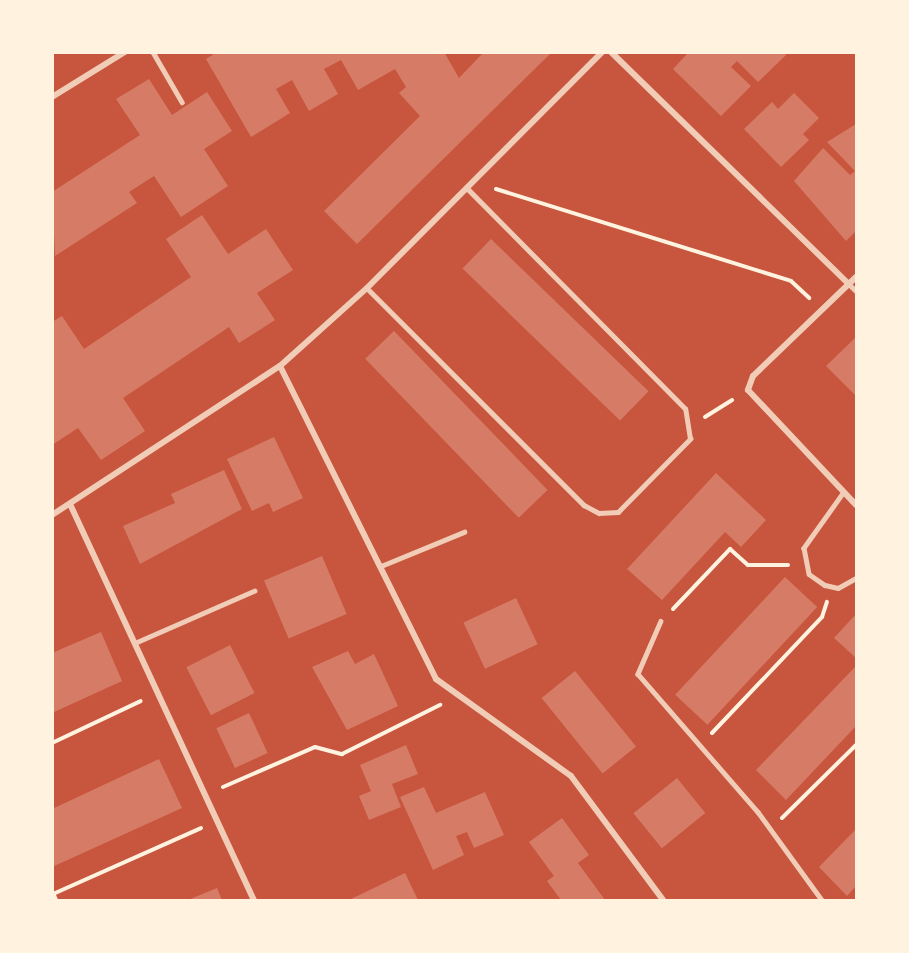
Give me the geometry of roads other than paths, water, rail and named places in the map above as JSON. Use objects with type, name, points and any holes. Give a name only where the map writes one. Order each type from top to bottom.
[{"type":"street","points":[[52,98],[125,52]]},
{"type":"street","points":[[52,515],[280,366],[366,288],[476,181],[602,52]]},
{"type":"street","points":[[611,52],[849,284]]},
{"type":"street","points":[[856,277],[753,376],[748,390],[856,505]]},
{"type":"street","points":[[280,366],[436,679],[452,694],[571,776],[663,900]]},
{"type":"street","points":[[70,504],[161,692],[254,900]]},
{"type":"lane","points":[[153,52],[182,102]]},
{"type":"lane","points":[[366,288],[584,505],[599,513],[618,512],[690,439],[691,423],[685,409],[467,189]]},
{"type":"lane","points":[[849,284],[856,291]]},
{"type":"lane","points":[[844,492],[804,548],[809,574],[831,587],[856,578]]},
{"type":"lane","points":[[381,567],[464,532]]},
{"type":"lane","points":[[137,642],[254,591]]},
{"type":"lane","points":[[661,621],[638,674],[700,745],[770,831],[822,900]]}]
